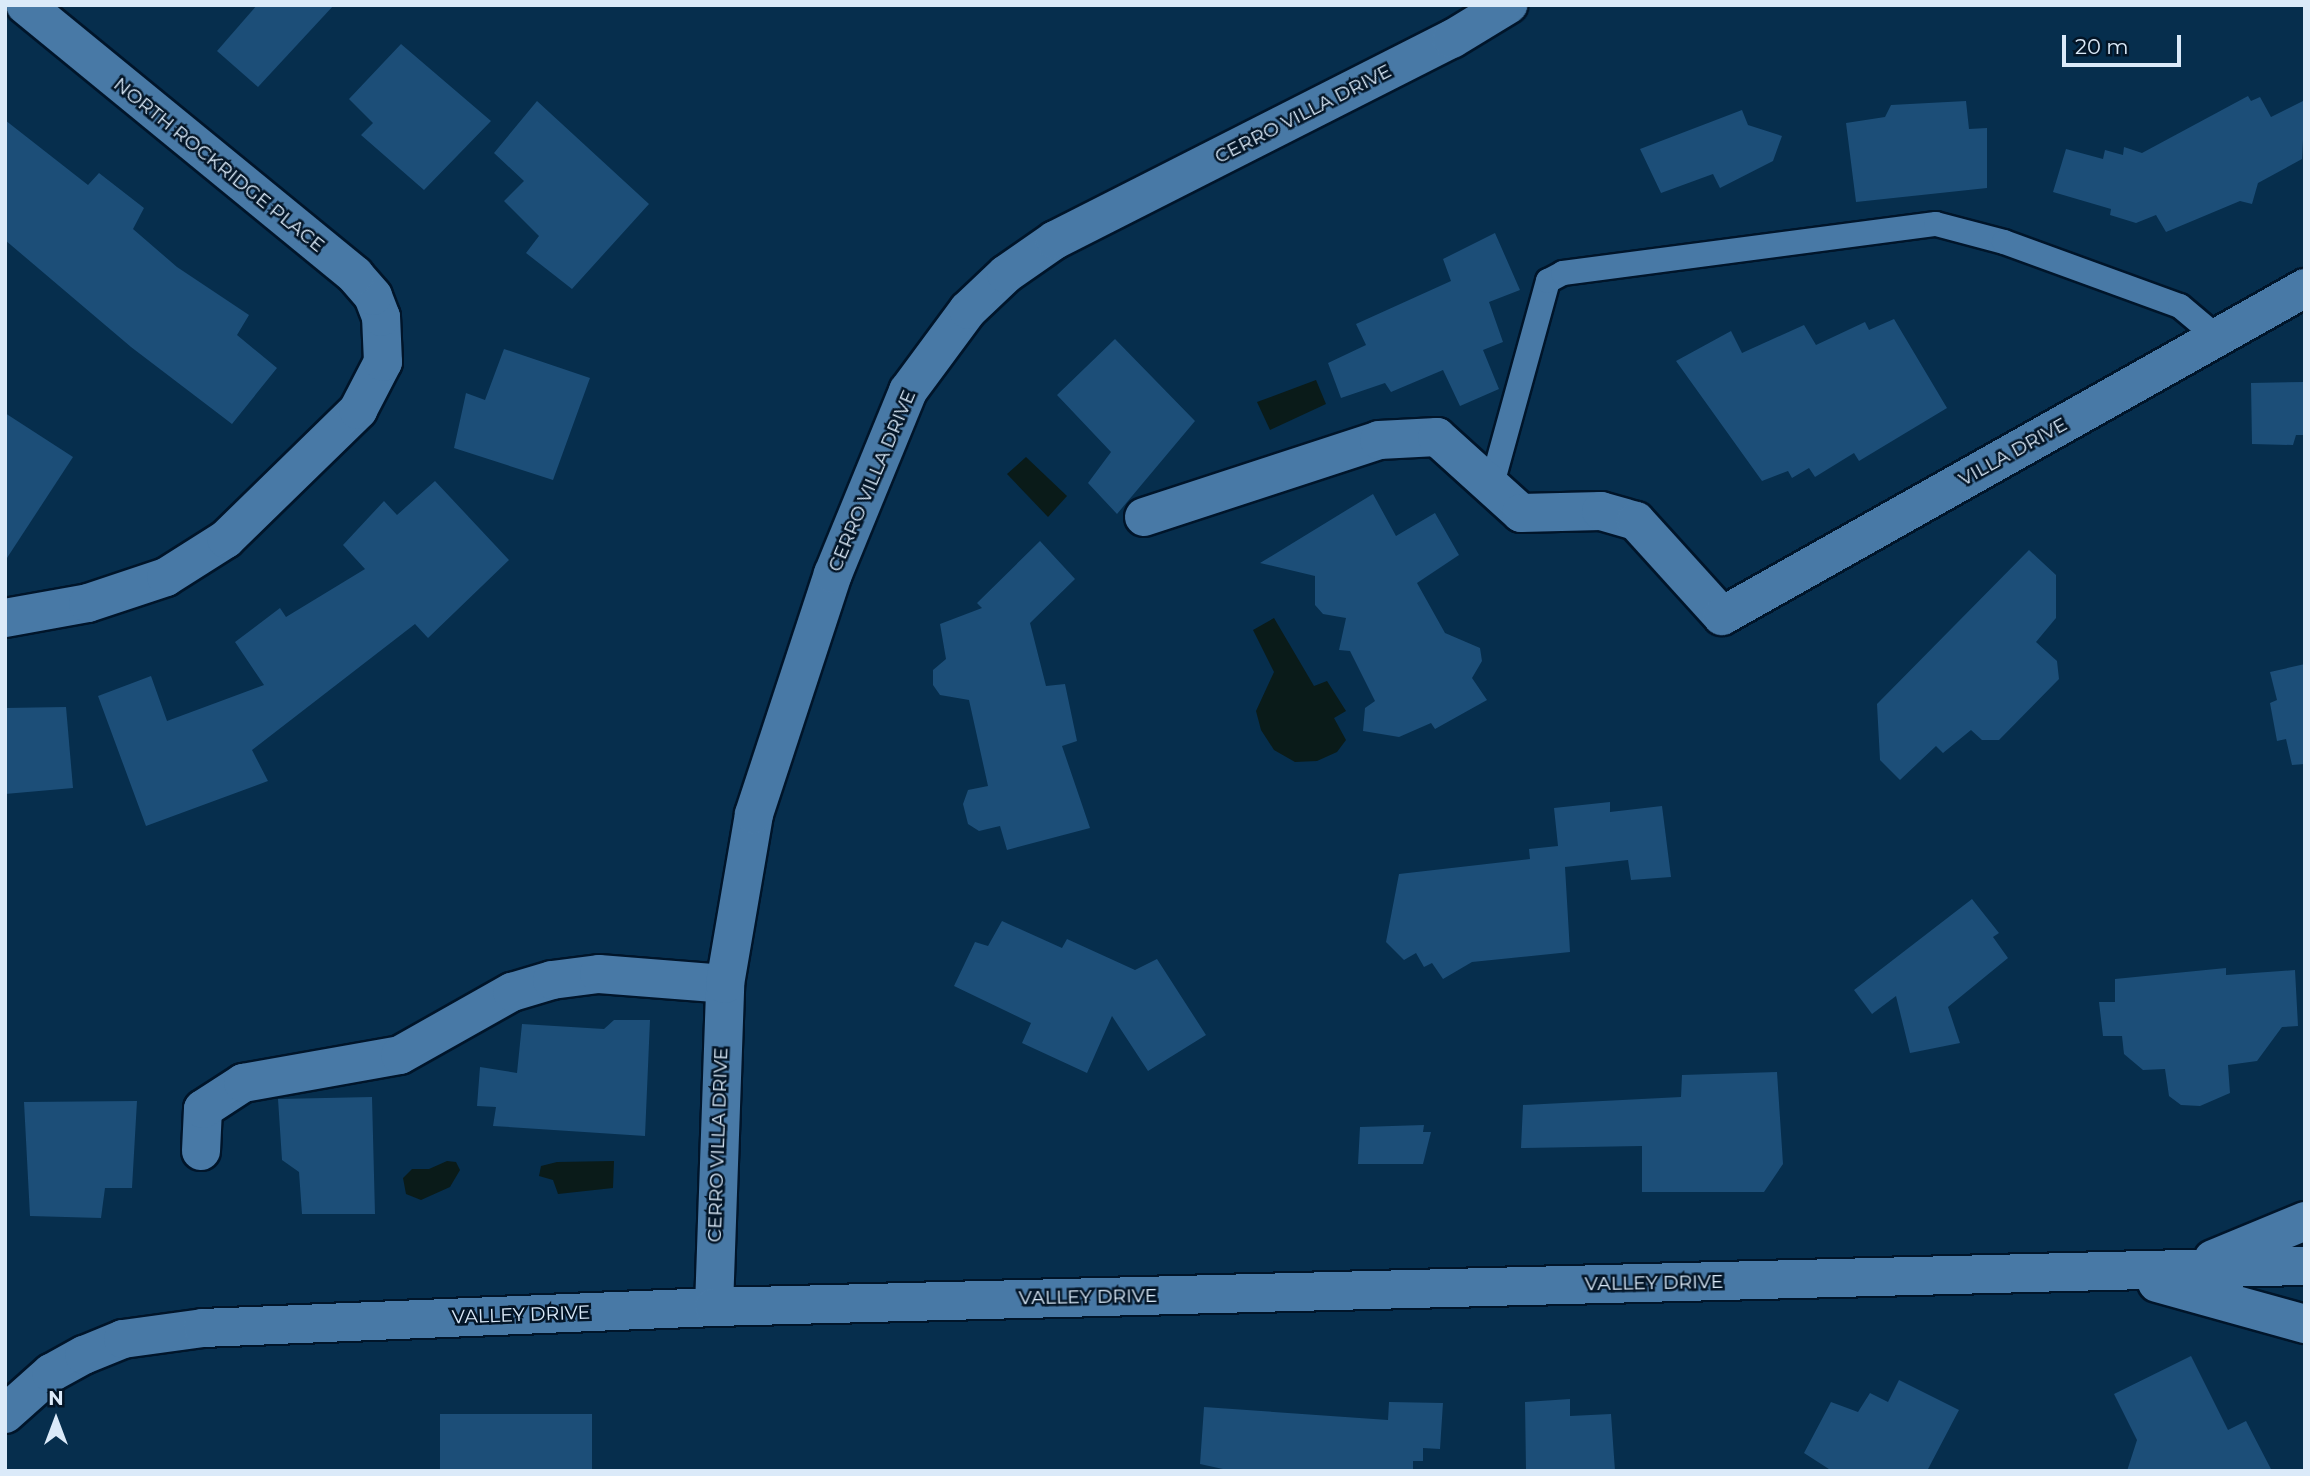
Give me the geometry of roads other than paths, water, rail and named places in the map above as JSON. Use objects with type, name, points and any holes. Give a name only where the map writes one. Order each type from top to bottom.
[{"type":"street","name":"NORTH ROCKRIDGE PLACE","points":[[5,618],[88,603],[166,577],[226,539],[358,410],[383,362],[384,342],[382,317],[373,296],[355,275],[25,5]]},
{"type":"street","name":"CERRO VILLA DRIVE","points":[[714,1307],[725,984],[731,933],[767,762],[838,562],[908,391],[934,350],[1006,274],[1055,240],[1452,39],[1508,5]]},
{"type":"street","name":"VILLA DRIVE","points":[[1492,484],[1521,513],[1601,511],[1636,521],[1722,616],[2305,288]]},
{"type":"street","points":[[1144,517],[1327,456],[1414,435],[1437,437],[1492,484]]},
{"type":"street","points":[[201,1151],[203,1109],[243,1083],[400,1055],[512,992],[552,980],[599,974],[725,984]]},
{"type":"street","name":"VALLEY DRIVE","points":[[2180,1271],[2305,1221]]},
{"type":"street","name":"VALLEY DRIVE","points":[[10,1408],[51,1373],[84,1355],[123,1339],[159,1333],[714,1307],[2125,1273],[2305,1266]]},
{"type":"street","points":[[2125,1273],[2305,1324]]},
{"type":"lane","points":[[1492,484],[1548,281],[1572,272],[1936,224],[2004,242],[2180,306],[2217,337]]}]
